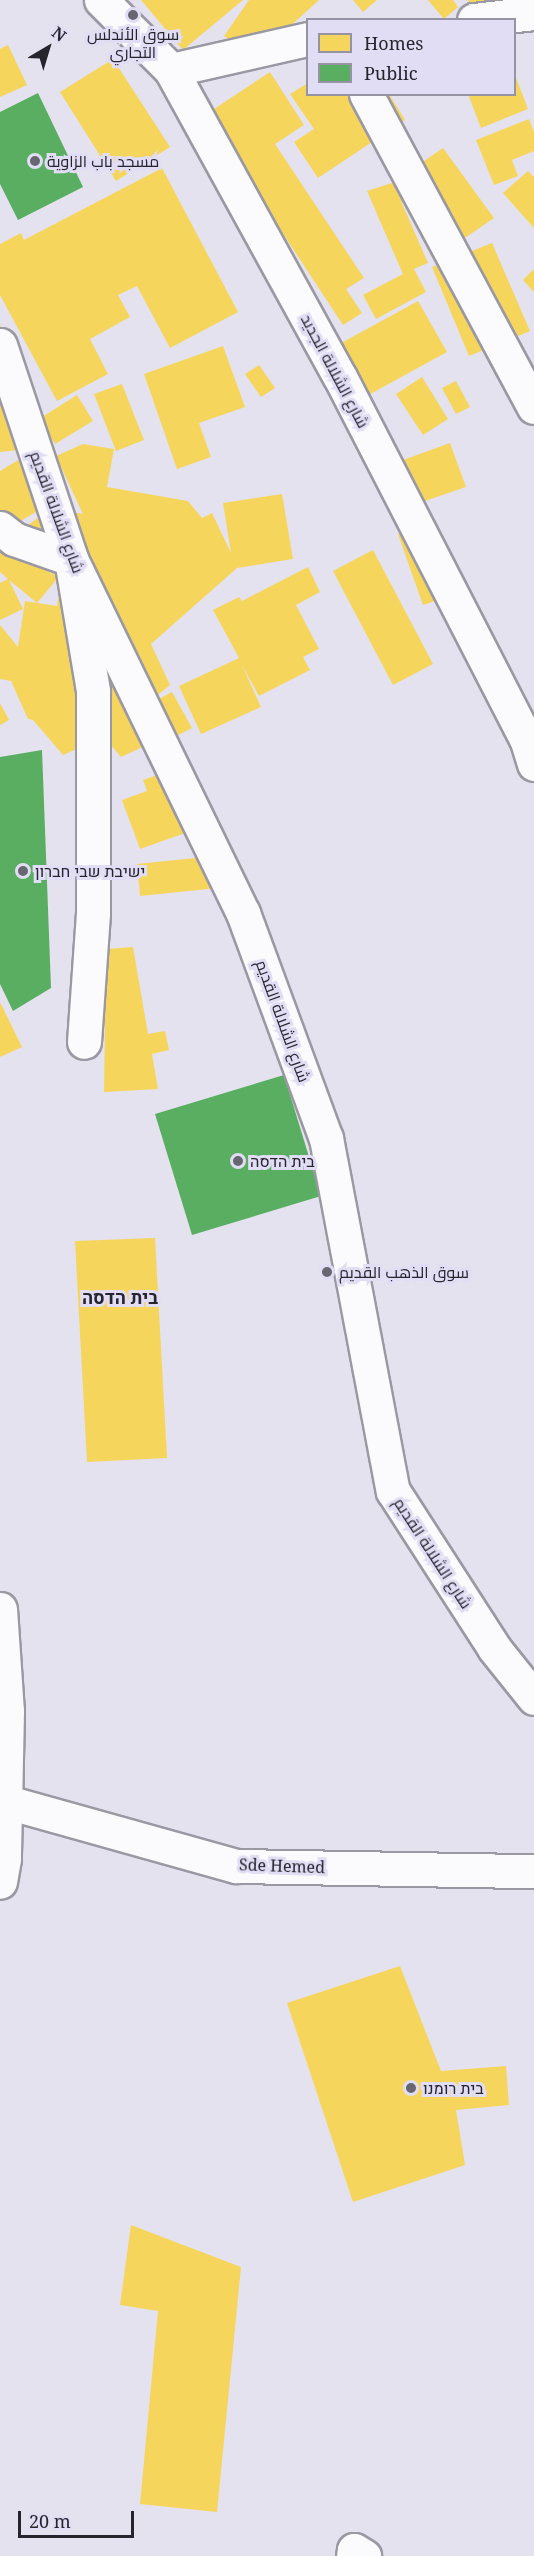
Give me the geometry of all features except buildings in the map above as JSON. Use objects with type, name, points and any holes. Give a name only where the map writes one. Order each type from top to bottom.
[{"type":"street","name":"شارع الشلالة الجديد","points":[[102,0],[171,70],[340,377],[521,730],[534,764]]},
{"type":"street","points":[[491,18],[534,13]]},
{"type":"street","points":[[171,70],[306,39]]},
{"type":"street","points":[[367,96],[534,407]]},
{"type":"street","name":"شارع الشلالة القديم","points":[[0,345],[71,559],[243,914],[326,1138],[393,1491],[494,1648],[534,1698]]},
{"type":"street","points":[[0,528],[14,539],[71,559],[93,691],[93,913],[84,1042]]},
{"type":"street","points":[[0,1609],[7,1711],[3,1801],[4,1859],[0,1882]]},
{"type":"street","name":"Sde Hemed","points":[[3,1801],[236,1866],[534,1871]]},
{"type":"street","points":[[353,2556],[354,2550],[364,2556]]},
{"type":"place","name":"سوق الأندلس التجاري","points":[[133,15]]},
{"type":"place","name":"مسجد باب الزاوية","points":[[35,161]]},
{"type":"place","name":"ישיבת שבי חברון","points":[[23,871]]},
{"type":"place","name":"בית הדסה","points":[[238,1161]]},
{"type":"place","name":"سوق الذهب القديم","points":[[327,1272]]},
{"type":"place","name":"בית רומנו","points":[[411,2088]]},
{"type":"district","name":"בית הדסה","points":[[120,1297]]}]
